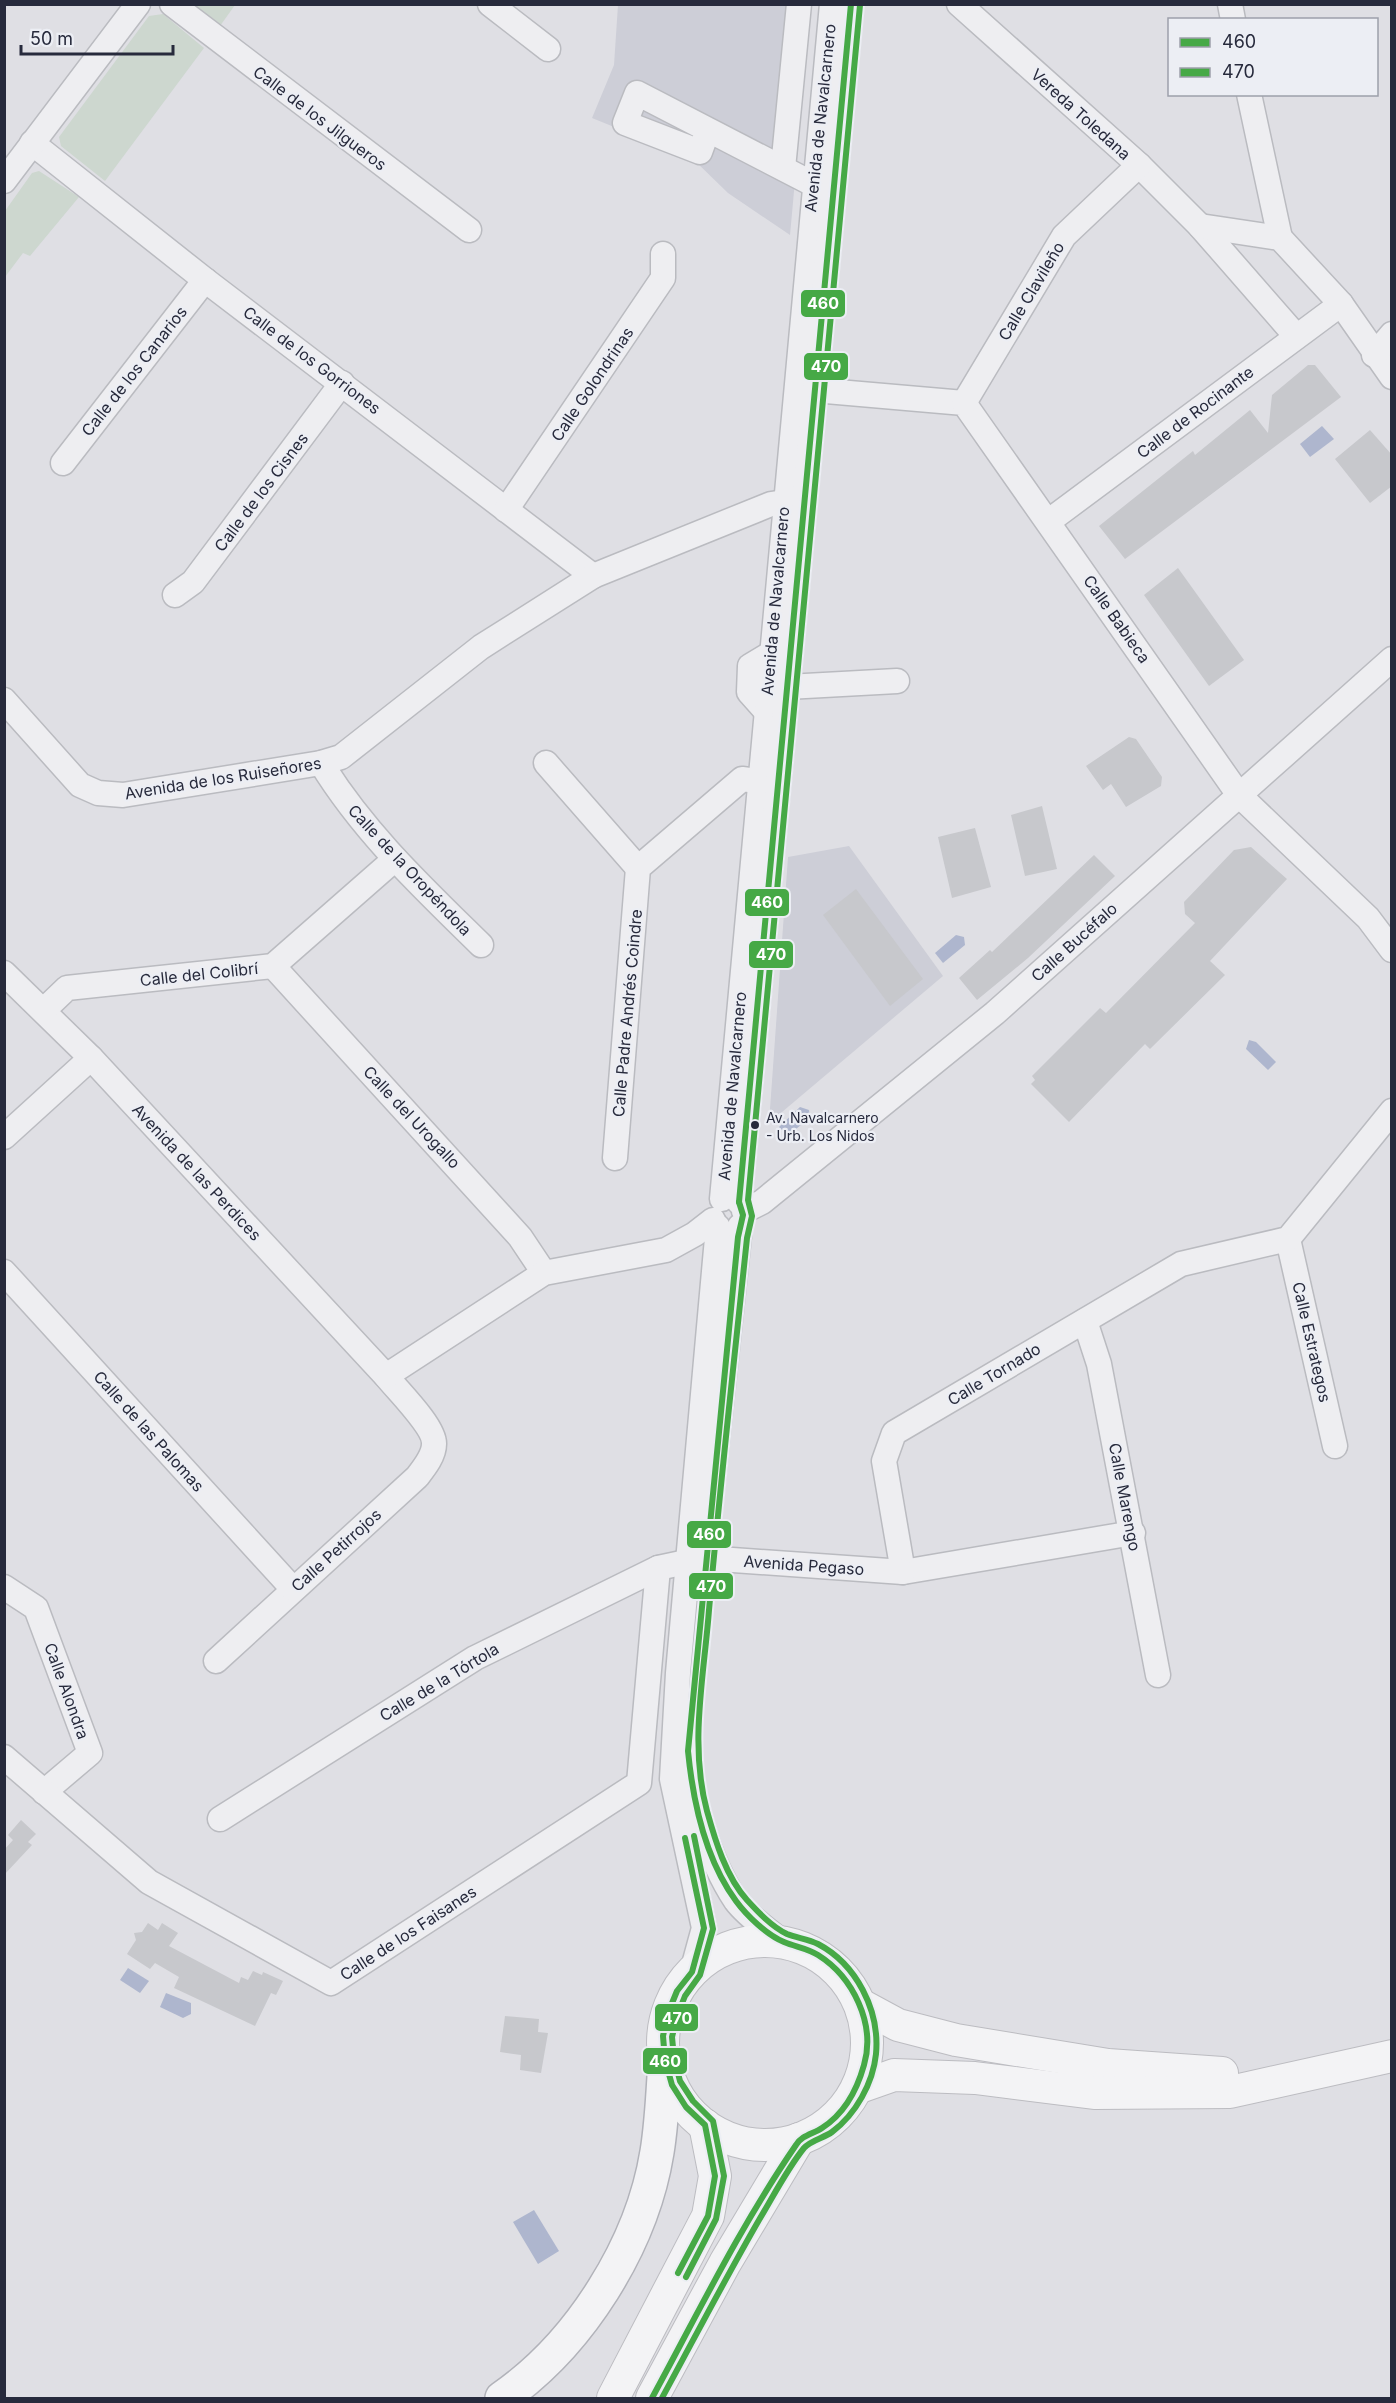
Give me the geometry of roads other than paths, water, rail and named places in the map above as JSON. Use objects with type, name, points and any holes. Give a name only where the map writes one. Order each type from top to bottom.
[{"type":"highway","points":[[502,2398],[544,2364],[586,2316],[624,2254],[657,2154],[665,2061]]},
{"type":"main road","points":[[781,1941],[806,1949],[829,1962],[848,1982],[861,2005],[867,2032],[866,2061],[857,2088],[843,2110],[823,2127],[799,2139],[775,2145],[750,2144],[726,2138],[705,2125],[686,2107],[672,2085],[665,2061],[663,2036],[668,2013],[677,1991],[692,1972],[718,1952],[748,1942],[781,1941]]},
{"type":"main road","points":[[861,2005],[898,2025],[956,2040],[1108,2065],[1217,2073],[1325,2072]]},
{"type":"main road","points":[[857,2088],[894,2075],[975,2078],[1094,2093],[1230,2092],[1392,2056]]},
{"type":"main road","points":[[613,2398],[708,2216],[716,2176],[705,2125]]},
{"type":"main road","points":[[652,2398],[725,2264],[799,2139]]},
{"type":"street","name":"Calle de los Jilgueros","points":[[172,4],[469,230]]},
{"type":"street","points":[[490,4],[548,49]]},
{"type":"street","points":[[783,168],[800,4]]},
{"type":"street","name":"Avenida de Navalcarnero","points":[[806,389],[813,184],[832,4]]},
{"type":"street","name":"Avenida de Navalcarnero","points":[[768,782],[765,710],[770,654],[794,501],[851,4]]},
{"type":"street","name":"Vereda Toledana","points":[[959,4],[1139,165],[1200,226],[1296,336]]},
{"type":"street","points":[[15,158],[133,7]]},
{"type":"street","points":[[1249,96],[1280,238],[1341,304],[1374,355],[1392,377]]},
{"type":"street","points":[[708,130],[813,184]]},
{"type":"street","name":"Calle de los Gorriones","points":[[15,158],[205,280],[593,576]]},
{"type":"street","name":"Calle Clavileño","points":[[964,403],[1064,236],[1139,165]]},
{"type":"street","points":[[1200,226],[1280,238]]},
{"type":"street","name":"Calle Golondrinas","points":[[506,510],[663,278],[663,254]]},
{"type":"street","name":"Calle de los Canarios","points":[[63,463],[205,280]]},
{"type":"street","name":"Calle de Rocinante","points":[[1049,521],[1341,304]]},
{"type":"street","points":[[1374,355],[1392,334]]},
{"type":"street","name":"Calle de los Cisnes","points":[[175,595],[193,582],[342,383]]},
{"type":"street","points":[[806,389],[964,403]]},
{"type":"street","name":"Calle Babieca","points":[[964,403],[1049,521],[1239,795],[1368,918],[1392,950]]},
{"type":"street","name":"Avenida de Navalcarnero","points":[[781,1941],[737,1902],[709,1845],[690,1781],[688,1751],[697,1559],[768,782],[787,687],[794,501]]},
{"type":"street","name":"Avenida de los Ruiseñores","points":[[4,700],[80,785],[98,793],[123,795],[321,764],[342,757],[481,647],[593,576],[771,504],[794,501]]},
{"type":"street","name":"Calle Bucéfalo","points":[[729,1214],[762,1202],[995,1013],[1392,659]]},
{"type":"street","name":"Avenida de Navalcarnero","points":[[787,687],[897,681]]},
{"type":"street","points":[[546,763],[638,868],[742,779],[768,782]]},
{"type":"street","name":"Calle de la Oropéndola","points":[[321,764],[345,801],[395,859],[481,945]]},
{"type":"street","name":"Calle del Colibrí","points":[[44,1010],[67,988],[273,966],[395,859]]},
{"type":"street","name":"Calle Padre Andrés Coindre","points":[[615,1158],[638,868]]},
{"type":"street","name":"Calle del Urogallo","points":[[273,966],[520,1237],[543,1273]]},
{"type":"street","name":"Avenida de las Perdices","points":[[4,973],[92,1058],[386,1376],[429,1428]]},
{"type":"street","points":[[4,1137],[92,1058]]},
{"type":"street","points":[[1288,1239],[1392,1111]]},
{"type":"street","points":[[386,1376],[543,1273],[666,1250],[729,1214]]},
{"type":"street","name":"Calle Tornado","points":[[903,1572],[884,1461],[894,1433],[1181,1264],[1288,1239]]},
{"type":"street","name":"Calle Estrategos","points":[[1288,1239],[1335,1446]]},
{"type":"street","name":"Calle de las Palomas","points":[[4,1272],[293,1589]]},
{"type":"street","name":"Calle Marengo","points":[[1085,1320],[1099,1364],[1133,1533],[1158,1676]]},
{"type":"street","name":"Calle Petirrojos","points":[[216,1660],[417,1477],[428,1464],[435,1443],[429,1428]]},
{"type":"street","points":[[903,1572],[1133,1533]]},
{"type":"street","name":"Avenida de Navalcarnero","points":[[692,1972],[704,1928],[672,1779],[678,1673],[697,1559]]},
{"type":"street","name":"Calle de la Tórtola","points":[[220,1819],[476,1658],[658,1568],[697,1559]]},
{"type":"street","name":"Avenida Pegaso","points":[[697,1559],[903,1572]]},
{"type":"street","name":"Calle de los Faisanes","points":[[4,1757],[148,1882],[331,1983],[639,1783],[658,1568]]},
{"type":"street","name":"Calle Alondra","points":[[4,1587],[36,1608],[90,1753],[44,1792]]},
{"type":"water","points":[[1322,426],[1334,439],[1310,457],[1300,444]]},
{"type":"water","points":[[956,935],[964,937],[965,945],[943,963],[935,953]]},
{"type":"water","points":[[1249,1040],[1256,1042],[1276,1062],[1268,1070],[1246,1049]]},
{"type":"water","points":[[800,1107],[809,1110],[810,1117],[788,1136],[779,1127]]},
{"type":"water","points":[[128,1968],[149,1981],[140,1993],[120,1980]]},
{"type":"water","points":[[166,1993],[191,2003],[191,2014],[183,2018],[160,2007]]},
{"type":"water","points":[[534,2210],[559,2251],[538,2264],[513,2222]]},
{"type":"place","name":"Av. Navalcarnero - Urb. Los Nidos","points":[[755,1125]]}]
